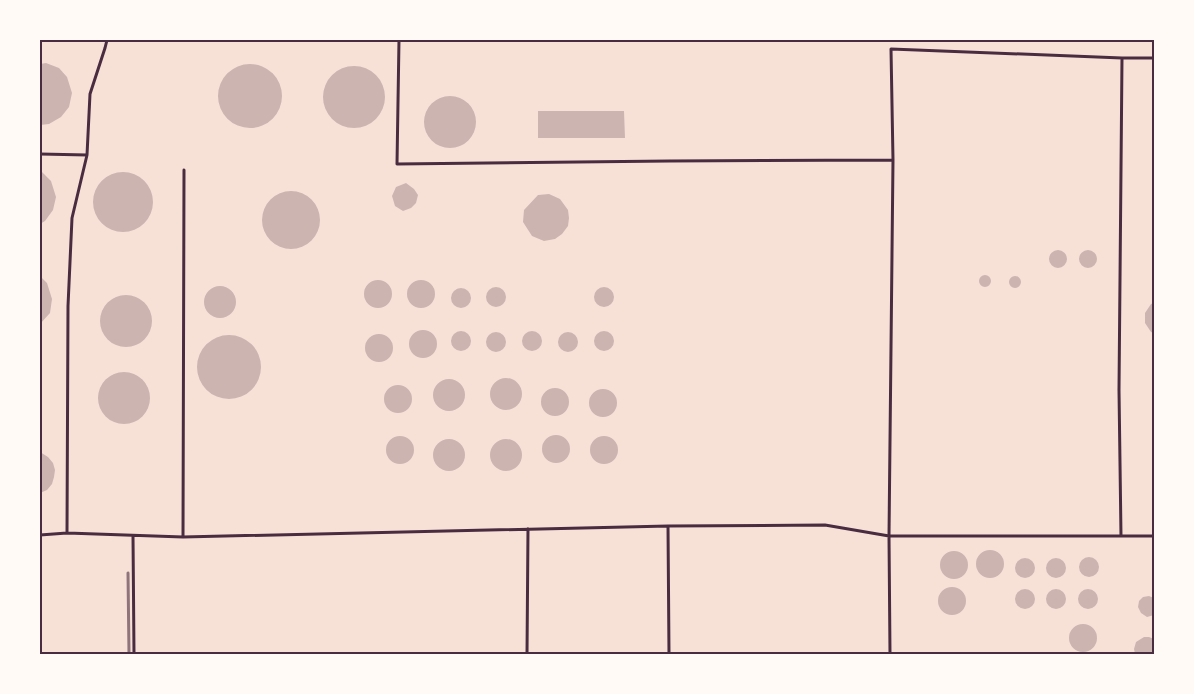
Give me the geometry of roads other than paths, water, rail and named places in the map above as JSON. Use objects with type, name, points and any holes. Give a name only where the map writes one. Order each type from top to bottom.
[{"type":"lane","points":[[67,533],[68,306],[72,218],[86,154],[90,94],[107,40]]},
{"type":"lane","points":[[399,40],[397,164],[893,160]]},
{"type":"lane","points":[[890,654],[889,536],[893,160],[890,49],[1154,58]]},
{"type":"lane","points":[[1121,536],[1119,390],[1122,58]]},
{"type":"lane","points":[[40,154],[86,154]]},
{"type":"lane","points":[[183,537],[184,170]]},
{"type":"lane","points":[[40,535],[67,533],[183,537],[668,526],[825,526],[889,536],[1154,536]]},
{"type":"lane","points":[[668,526],[669,654]]},
{"type":"lane","points":[[527,654],[528,529]]},
{"type":"lane","points":[[134,536],[134,654]]},
{"type":"railway","points":[[128,573],[129,654]]}]
